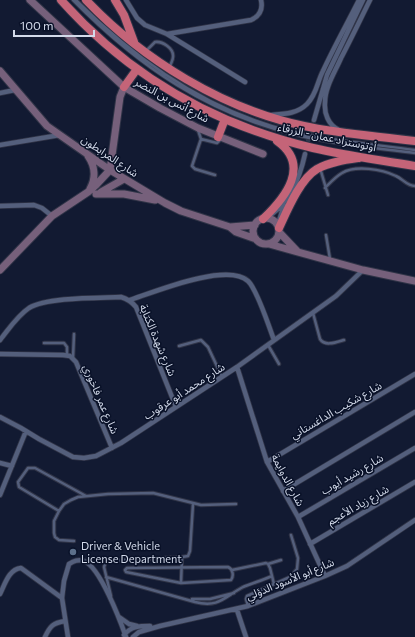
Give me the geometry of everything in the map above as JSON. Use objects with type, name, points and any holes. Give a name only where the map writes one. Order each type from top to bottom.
[{"type":"highway","name":"أوتوستراد عمان - الزرقاء","points":[[61,0],[101,40],[137,69],[181,98],[226,119],[271,137],[314,148],[415,166]]},
{"type":"highway","name":"أوتوستراد عمان - الزرقاء","points":[[86,0],[121,33],[145,52],[212,93],[265,115],[305,126],[350,134],[415,141]]},
{"type":"highway","points":[[115,0],[126,19],[134,43]]},
{"type":"highway","points":[[124,87],[137,69]]},
{"type":"highway","points":[[220,138],[226,119]]},
{"type":"highway","points":[[265,219],[280,200],[290,184],[294,173],[294,162],[289,151],[286,147],[271,137]]},
{"type":"highway","points":[[278,229],[287,211],[310,174],[320,168],[336,162],[364,157]]},
{"type":"street","name":"شارع أنس بن النضر","points":[[30,0],[124,87],[198,128],[263,154]]},
{"type":"street","points":[[126,0],[141,22],[167,34],[245,82]]},
{"type":"street","points":[[167,34],[254,18],[261,10],[261,0]]},
{"type":"street","points":[[265,115],[286,114],[293,112],[300,109],[312,99],[322,72],[359,0]]},
{"type":"street","points":[[314,120],[327,75],[363,0]]},
{"type":"street","points":[[349,29],[368,0]]},
{"type":"street","points":[[350,134],[335,128],[329,123],[326,116],[325,101],[332,78],[368,0]]},
{"type":"street","name":"شارع المرابطون","points":[[0,71],[47,126],[110,170],[165,204],[181,211],[230,227],[255,226]]},
{"type":"street","points":[[92,193],[96,185],[110,170],[120,97],[124,87]]},
{"type":"street","points":[[0,93],[15,90]]},
{"type":"street","points":[[0,145],[60,135]]},
{"type":"street","points":[[87,154],[94,169],[92,193]]},
{"type":"street","points":[[269,244],[276,240],[284,203],[297,180],[305,154]]},
{"type":"street","points":[[0,270],[52,216],[69,204],[92,193],[111,188],[124,179]]},
{"type":"street","points":[[92,193],[138,196],[165,204]]},
{"type":"street","points":[[284,203],[265,219],[260,220],[255,226],[254,235],[256,239],[264,244],[297,251],[363,270],[415,281]]},
{"type":"street","points":[[0,206],[34,205],[42,208],[52,216]]},
{"type":"street","points":[[265,219],[275,222],[278,229],[297,251]]},
{"type":"street","name":"شارع المرابطون","points":[[230,227],[236,232],[256,239]]},
{"type":"street","name":"شارع محمد أبو عرقوب","points":[[0,417],[73,457],[84,458],[96,456],[112,448],[237,367],[336,296],[363,270]]},
{"type":"street","points":[[130,300],[189,281],[224,275],[237,275],[253,287],[274,340]]},
{"type":"street","name":"شارع شهدة الكتابة","points":[[0,340],[18,318],[31,307],[39,304],[93,298],[121,297],[130,300],[136,307],[176,407]]},
{"type":"street","name":"شارع عمر فاخوري","points":[[0,354],[67,355],[73,358],[112,448]]},
{"type":"street","name":"شارع الدوايمة","points":[[237,367],[267,462],[298,517],[325,576]]},
{"type":"street","name":"شارع شكيب الداغستاني","points":[[267,462],[415,374]]},
{"type":"street","points":[[283,491],[415,412]]},
{"type":"street","points":[[0,495],[26,431]]},
{"type":"street","name":"شارع رشيد أيوب","points":[[298,517],[415,448]]},
{"type":"street","points":[[0,463],[12,466]]},
{"type":"street","name":"شارع زياد الأعجم","points":[[310,544],[415,482]]},
{"type":"street","name":"شارع أبو الأسود الدؤلي","points":[[160,626],[237,610],[325,576],[346,566],[415,520]]},
{"type":"street","points":[[68,637],[62,598],[64,581],[69,564],[76,560],[83,560],[90,565],[101,581],[125,636],[131,629],[140,626]]},
{"type":"street","points":[[0,594],[10,574],[17,568],[21,568],[62,598]]},
{"type":"street","points":[[237,610],[246,637]]},
{"type":"street","points":[[116,614],[129,624],[140,626],[160,626]]},
{"type":"street","points":[[44,637],[48,629],[56,622],[66,621]]},
{"type":"street","points":[[133,637],[139,632],[160,626]]},
{"type":"lane","points":[[74,0],[109,35],[143,63],[188,92],[231,113],[274,129],[316,139],[415,151]]},
{"type":"lane","points":[[145,52],[154,42],[161,43],[172,50],[173,56],[169,68]]},
{"type":"lane","points":[[198,128],[201,138],[192,166],[195,169],[215,175]]},
{"type":"lane","points":[[201,138],[217,143],[220,138]]},
{"type":"lane","points":[[320,168],[328,195]]},
{"type":"lane","points":[[325,188],[342,173],[349,170],[360,169],[390,174],[396,176],[411,186],[415,186]]},
{"type":"lane","points":[[326,235],[330,260]]},
{"type":"lane","points":[[313,312],[322,342],[326,344],[344,340]]},
{"type":"lane","points":[[73,358],[74,334]]},
{"type":"lane","points":[[179,346],[201,340],[208,347],[222,377]]},
{"type":"lane","points":[[44,343],[64,343],[67,355]]},
{"type":"lane","points":[[268,345],[279,364]]},
{"type":"lane","points":[[59,511],[19,487],[18,482],[28,468],[35,468],[87,496]]},
{"type":"lane","points":[[74,541],[59,540],[55,537],[54,521],[64,504],[78,497],[108,494],[153,494],[193,504],[236,504]]},
{"type":"lane","points":[[112,604],[104,564],[108,560],[188,556],[190,551],[193,504]]},
{"type":"lane","points":[[248,606],[246,600],[247,596],[293,575],[297,569],[298,558],[290,535]]},
{"type":"lane","points":[[181,583],[182,557]]},
{"type":"lane","points":[[232,570],[233,577],[229,581],[181,583],[126,572],[125,570],[127,568],[228,567],[232,570],[282,560]]},
{"type":"lane","points":[[268,564],[274,584]]},
{"type":"lane","points":[[106,576],[201,603],[213,603],[224,600],[243,588],[272,576]]},
{"type":"tunnel","points":[[306,148],[314,120]]},
{"type":"place","name":"Driver & Vehicle License Department","points":[[73,552]]}]
